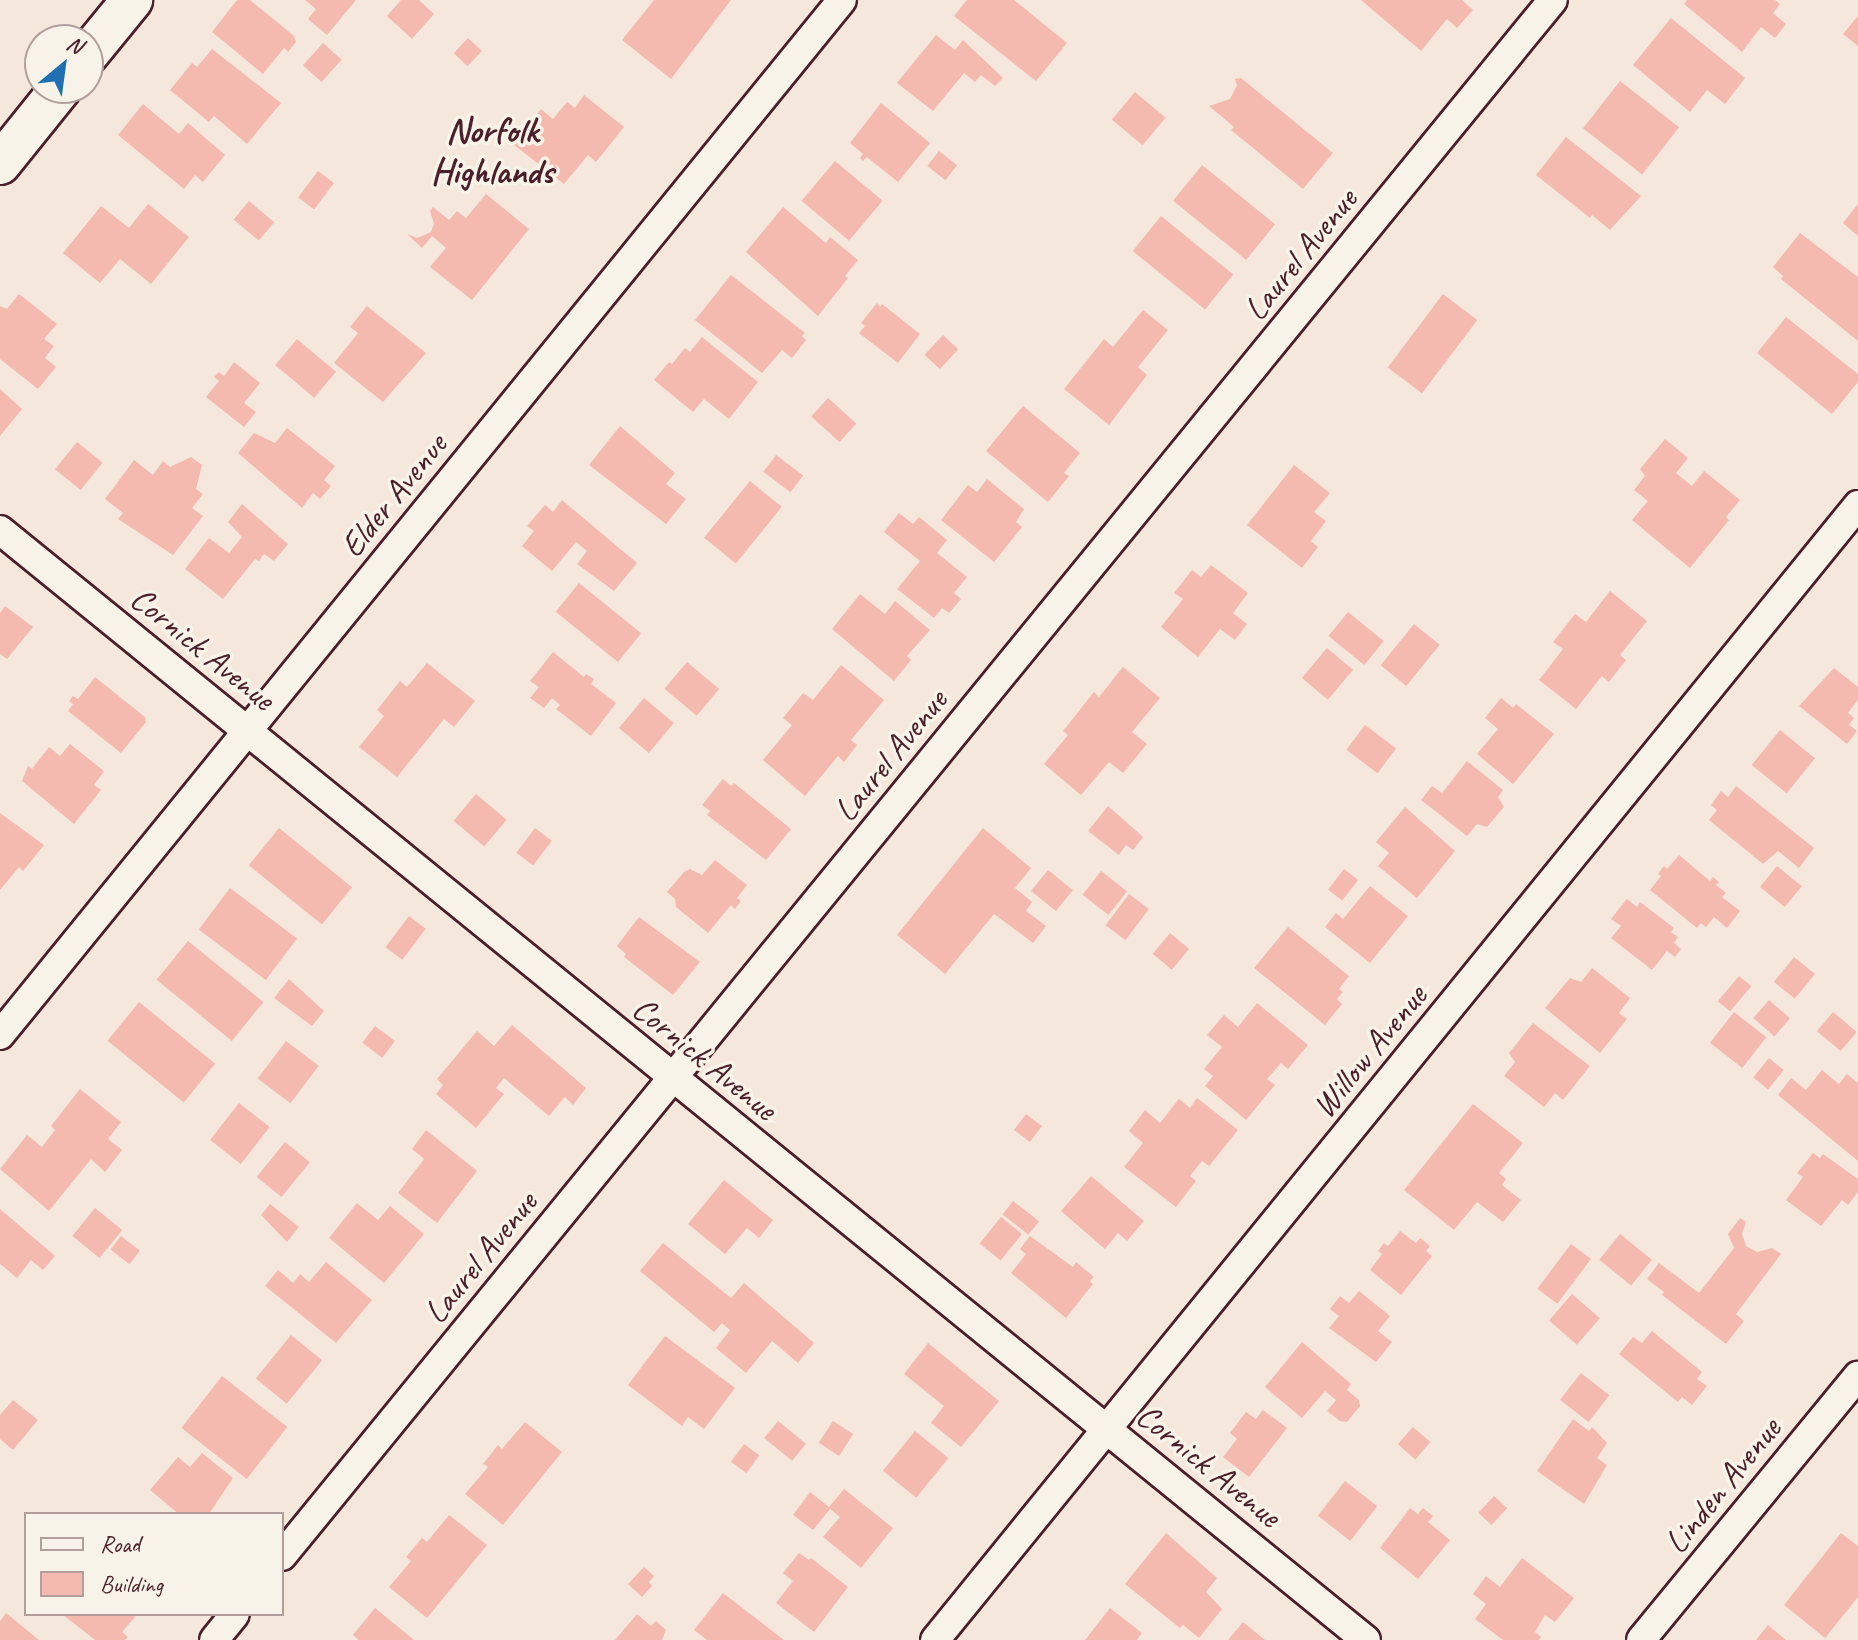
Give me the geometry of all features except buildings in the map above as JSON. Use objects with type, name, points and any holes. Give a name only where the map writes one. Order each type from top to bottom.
[{"type":"street","points":[[104,34],[132,0]]},
{"type":"street","name":"Elder Avenue","points":[[0,1035],[842,0]]},
{"type":"street","name":"Laurel Avenue","points":[[284,1554],[1553,0]]},
{"type":"street","points":[[0,164],[48,104]]},
{"type":"street","name":"Willow Avenue","points":[[935,1640],[1858,505]]},
{"type":"street","name":"Cornick Avenue","points":[[0,530],[1366,1640]]},
{"type":"street","name":"Linden Avenue","points":[[1641,1640],[1858,1376]]},
{"type":"street","points":[[214,1640],[233,1616]]},
{"type":"district","name":"Norfolk Highlands","points":[[492,150]]}]
